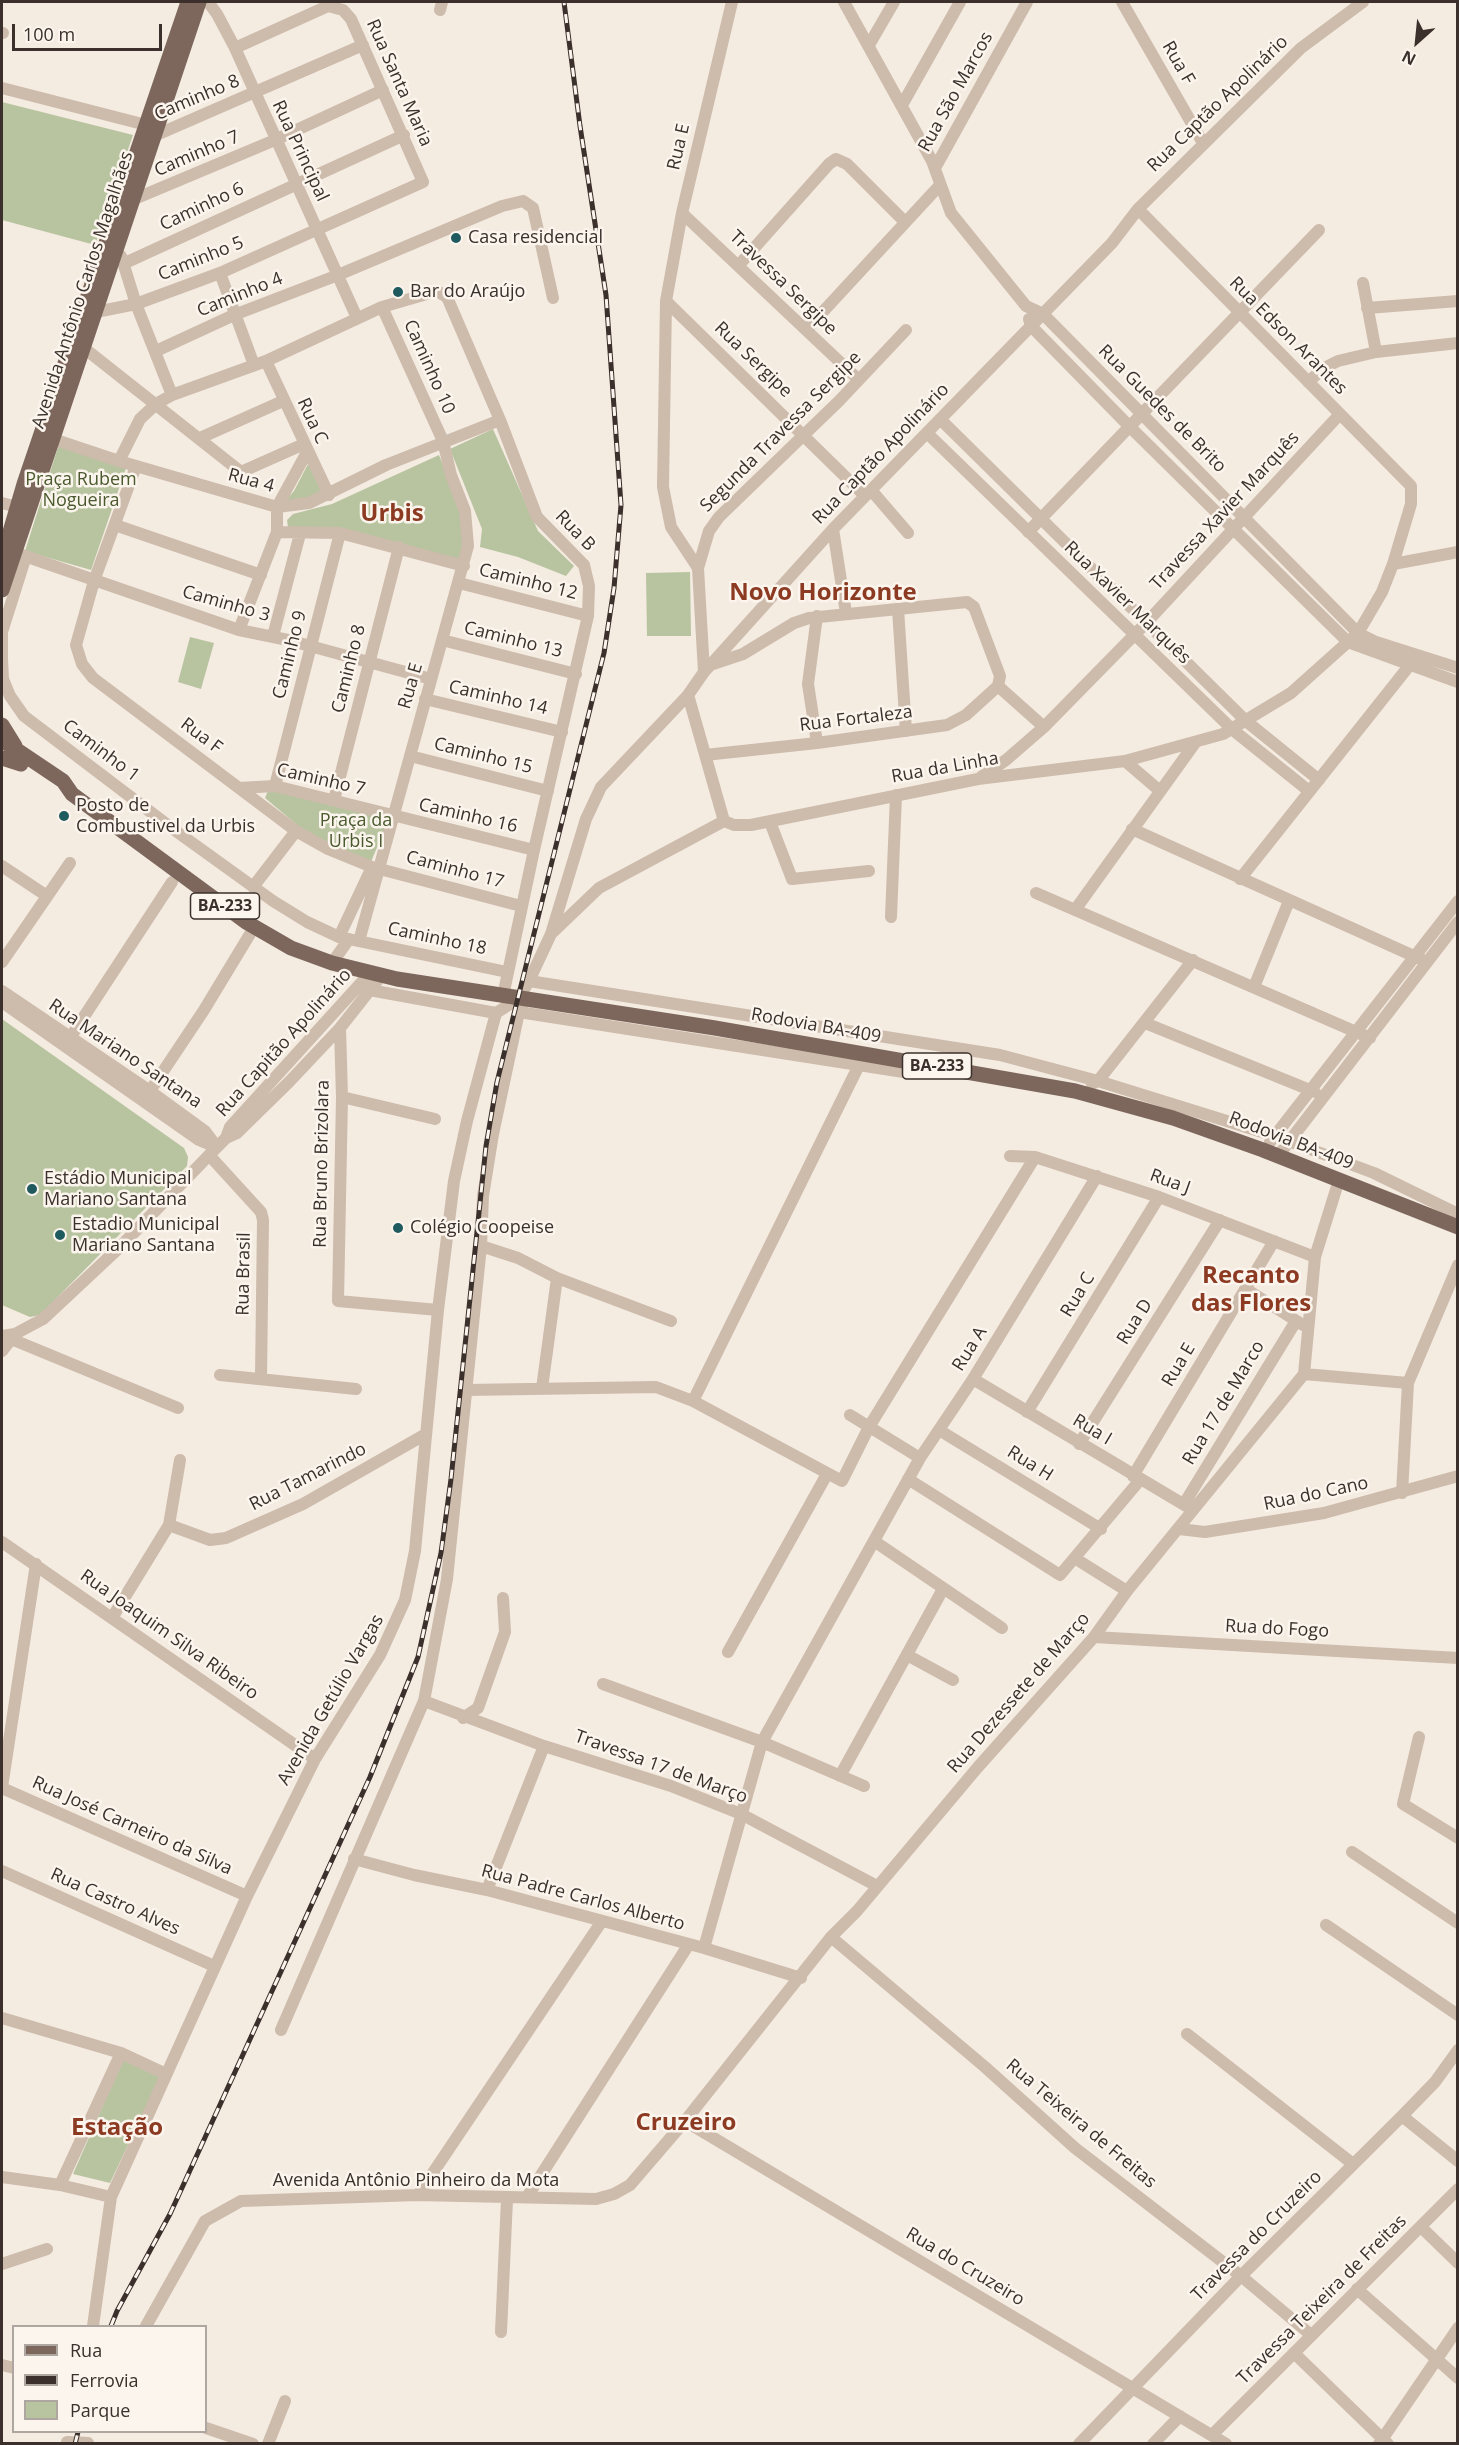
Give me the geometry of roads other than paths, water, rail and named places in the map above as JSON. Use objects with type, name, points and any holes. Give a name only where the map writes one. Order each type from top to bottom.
[{"type":"main road","name":"Avenida Antônio Carlos Magalhães","points":[[2,590],[48,437],[194,6]]},
{"type":"main road","name":"Avenida Antônio Carlos Magalhães","points":[[14,556],[9,505],[48,437],[84,348],[132,200],[152,129]]},
{"type":"main road","points":[[2,725],[24,760]]},
{"type":"main road","name":"BA-233","points":[[2,740],[57,789],[72,794],[246,922],[291,948],[332,963],[375,974]]},
{"type":"main road","name":"BA-233","points":[[2,752],[24,760]]},
{"type":"main road","points":[[2,758],[24,760]]},
{"type":"main road","name":"Rodovia BA-409","points":[[375,974],[516,1002],[863,1059],[1075,1090],[1173,1118],[1263,1150],[1458,1227]]},
{"type":"street","name":"Rua Principal","points":[[207,2],[217,14],[235,48],[357,318]]},
{"type":"street","name":"Rua E","points":[[698,568],[671,527],[663,488],[666,301],[682,213],[732,2]]},
{"type":"street","points":[[844,2],[935,168],[951,213],[1026,306],[1031,326]]},
{"type":"street","points":[[869,45],[894,2]]},
{"type":"street","points":[[902,105],[960,2]]},
{"type":"street","name":"Rua São Marcos","points":[[935,168],[1027,2]]},
{"type":"street","name":"Rua F","points":[[1122,2],[1203,142]]},
{"type":"street","name":"Rua Captão Apolinário","points":[[516,1002],[529,981],[551,934],[586,819],[601,787],[688,695],[707,668],[832,529],[1112,243],[1138,209],[1203,142],[1301,48],[1363,2]]},
{"type":"street","points":[[194,6],[217,14]]},
{"type":"street","name":"Rua Santa Maria","points":[[235,48],[333,6],[343,10],[351,19],[423,182]]},
{"type":"street","points":[[254,93],[363,45]]},
{"type":"street","points":[[2,88],[152,129]]},
{"type":"street","points":[[275,140],[383,90]]},
{"type":"street","name":"Caminho 8","points":[[152,129],[254,93]]},
{"type":"street","points":[[296,184],[404,135]]},
{"type":"street","name":"Caminho 7","points":[[132,200],[275,140]]},
{"type":"street","points":[[739,265],[828,164],[836,159],[847,164],[905,222]]},
{"type":"street","name":"Caminho 5","points":[[96,312],[136,304],[220,273],[423,182]]},
{"type":"street","name":"Caminho 6","points":[[124,263],[296,184]]},
{"type":"street","points":[[806,330],[940,185]]},
{"type":"street","points":[[338,276],[502,206],[526,201],[533,208],[537,219],[553,298]]},
{"type":"street","name":"Rua Edson Arantes","points":[[1138,209],[1413,490]]},
{"type":"street","name":"Travessa Sergipe","points":[[682,213],[859,380]]},
{"type":"street","points":[[1028,532],[1319,230]]},
{"type":"street","points":[[117,246],[136,304],[172,395]]},
{"type":"street","name":"Rua C","points":[[220,273],[234,315],[283,401],[329,495]]},
{"type":"street","name":"Caminho 4","points":[[156,351],[234,315],[338,276]]},
{"type":"street","points":[[1362,283],[1376,352]]},
{"type":"street","name":"Rua B","points":[[260,363],[382,307],[437,291],[444,292],[500,420],[537,517],[584,565],[588,574],[588,616],[507,972],[516,1002]]},
{"type":"street","name":"Rua Sergipe","points":[[666,301],[908,533]]},
{"type":"street","points":[[1367,308],[1458,301]]},
{"type":"street","name":"Rua Guedes de Brito","points":[[1026,306],[1042,314],[1358,633]]},
{"type":"street","name":"Caminho 10","points":[[382,307],[443,441]]},
{"type":"street","name":"Rua Guedes de Brito","points":[[1031,326],[1233,530],[1348,642]]},
{"type":"street","name":"Segunda Travessa Sergipe","points":[[698,568],[713,525],[906,330]]},
{"type":"street","points":[[1308,382],[1331,364],[1376,352],[1458,343]]},
{"type":"street","points":[[84,348],[242,472],[305,448]]},
{"type":"street","points":[[119,461],[134,428],[156,404],[172,395],[260,363]]},
{"type":"street","points":[[200,438],[283,401]]},
{"type":"street","name":"Travessa Xavier Marquês","points":[[978,779],[1006,760],[1044,727],[1147,622],[1340,414]]},
{"type":"street","name":"Rua Xavier Marquês","points":[[940,419],[1246,722],[1319,780]]},
{"type":"street","name":"Rua 4","points":[[48,437],[119,461],[277,507],[309,503],[386,465],[500,420]]},
{"type":"street","name":"Rua Xavier Marquês","points":[[927,433],[1233,730],[1309,791]]},
{"type":"street","name":"Rua E","points":[[332,963],[349,939],[395,817],[425,699],[464,566],[468,546],[467,521],[443,441]]},
{"type":"street","points":[[239,630],[277,531],[277,507],[305,448]]},
{"type":"street","points":[[94,581],[136,466]]},
{"type":"street","name":"Rua da Linha","points":[[724,821],[741,826],[770,822],[978,779],[1125,760],[1195,743],[1233,730],[1291,693],[1358,633],[1382,592],[1393,564],[1413,490]]},
{"type":"street","points":[[115,525],[261,575]]},
{"type":"street","points":[[832,529],[846,613]]},
{"type":"street","points":[[277,531],[300,534],[340,533],[464,566]]},
{"type":"street","name":"Caminho 9","points":[[275,786],[340,533]]},
{"type":"street","points":[[273,636],[300,534]]},
{"type":"street","name":"Caminho 8","points":[[334,800],[399,547]]},
{"type":"street","points":[[1393,564],[1458,552]]},
{"type":"street","name":"Caminho 3","points":[[14,556],[239,630],[273,636],[431,679]]},
{"type":"street","name":"Caminho 1","points":[[14,556],[2,632],[3,678],[24,716],[253,887],[307,922],[349,939]]},
{"type":"street","points":[[698,568],[707,668],[731,660],[794,623],[818,616],[971,603],[1000,676],[998,686],[1044,727]]},
{"type":"street","name":"Rua F","points":[[94,581],[76,645],[82,664],[93,678],[296,831],[327,849],[376,868]]},
{"type":"street","name":"Caminho 12","points":[[459,583],[588,616]]},
{"type":"street","points":[[898,609],[906,730]]},
{"type":"street","points":[[817,743],[808,684],[818,616]]},
{"type":"street","points":[[1358,633],[1376,642],[1458,668]]},
{"type":"street","name":"Caminho 13","points":[[442,640],[576,674]]},
{"type":"street","points":[[1348,642],[1458,682]]},
{"type":"street","points":[[1240,879],[1409,666]]},
{"type":"street","name":"Rua Fortaleza","points":[[705,755],[931,728],[957,720],[988,697],[998,686]]},
{"type":"street","points":[[551,934],[599,888],[724,821],[688,695]]},
{"type":"street","name":"Caminho 14","points":[[425,699],[562,732]]},
{"type":"street","points":[[1075,910],[1195,743]]},
{"type":"street","name":"Caminho 15","points":[[410,756],[548,791]]},
{"type":"street","points":[[1125,760],[1160,791]]},
{"type":"street","name":"Caminho 7","points":[[239,788],[275,786],[395,817]]},
{"type":"street","points":[[891,917],[896,795]]},
{"type":"street","name":"Caminho 16","points":[[395,817],[534,850]]},
{"type":"street","points":[[770,822],[792,879],[869,871]]},
{"type":"street","points":[[1132,829],[1427,962]]},
{"type":"street","points":[[253,887],[296,831]]},
{"type":"street","points":[[2,963],[70,863]]},
{"type":"street","points":[[2,866],[47,896]]},
{"type":"street","points":[[349,939],[376,868]]},
{"type":"street","name":"Caminho 17","points":[[376,868],[521,906]]},
{"type":"street","points":[[70,1038],[172,882]]},
{"type":"street","points":[[1036,893],[1370,1038]]},
{"type":"street","points":[[1254,987],[1289,901]]},
{"type":"street","points":[[1263,1150],[1458,901]]},
{"type":"street","points":[[1278,1156],[1456,926]]},
{"type":"street","points":[[150,1091],[204,1010],[250,934]]},
{"type":"street","name":"Caminho 18","points":[[349,939],[507,972]]},
{"type":"street","points":[[1075,1090],[1098,1081],[1193,960]]},
{"type":"street","name":"Rua Capitão Apolinário","points":[[284,1078],[375,974]]},
{"type":"street","points":[[529,981],[1000,1055],[1098,1081],[1290,1141],[1374,1173],[1458,1214]]},
{"type":"street","points":[[363,989],[496,1013],[516,1002]]},
{"type":"street","name":"Rua Capitão Apolinário","points":[[8,1336],[43,1319],[120,1247],[226,1138],[230,1126],[340,1028],[363,989]]},
{"type":"street","name":"Rua Mariano Santana","points":[[2,992],[150,1091],[205,1131],[213,1151]]},
{"type":"street","name":"Rua Mariano Santana","points":[[2,1002],[213,1151]]},
{"type":"street","points":[[280,2030],[424,1701],[447,1579],[481,1246],[483,1196],[516,1002]]},
{"type":"street","name":"Avenida Getúlio Vargas","points":[[93,2325],[111,2197],[213,1966],[247,1896],[315,1759],[380,1655],[405,1600],[415,1551],[438,1310],[456,1171],[466,1121],[496,1013]]},
{"type":"street","points":[[1145,1023],[1325,1096]]},
{"type":"street","name":"Rua Bruno Brizolara","points":[[340,1028],[342,1097],[338,1301],[438,1310]]},
{"type":"street","points":[[693,1401],[863,1059],[910,1073]]},
{"type":"street","points":[[342,1097],[435,1119]]},
{"type":"street","name":"Rua Brasil","points":[[213,1151],[261,1212],[263,1220],[261,1378]]},
{"type":"street","name":"Rua J","points":[[1010,1156],[1035,1157],[1097,1176],[1160,1197],[1315,1257]]},
{"type":"street","points":[[466,1390],[656,1387],[693,1401],[827,1474],[843,1480],[869,1427],[1035,1157]]},
{"type":"street","name":"Rua A","points":[[704,1948],[762,1743],[920,1458],[973,1379],[1097,1176]]},
{"type":"street","points":[[1339,1180],[1315,1257],[1304,1374],[1408,1383]]},
{"type":"street","name":"Rua C","points":[[1027,1412],[1160,1197]]},
{"type":"street","name":"Rua D","points":[[1079,1444],[1220,1220]]},
{"type":"street","name":"Rua E","points":[[908,1479],[1060,1575],[1101,1529],[1137,1478],[1274,1241]]},
{"type":"street","points":[[481,1246],[518,1258],[557,1278],[670,1321]]},
{"type":"street","points":[[1402,1493],[1408,1383],[1458,1265]]},
{"type":"street","points":[[542,1388],[557,1278]]},
{"type":"street","points":[[1246,1289],[1308,1327]]},
{"type":"street","name":"Rua 17 de Marco","points":[[1188,1507],[1296,1321]]},
{"type":"street","points":[[2,1351],[8,1336],[178,1408]]},
{"type":"street","name":"Rua Dezessete de Março","points":[[630,2185],[801,1978],[831,1937],[1033,1703],[1094,1637],[1127,1591],[1179,1529],[1188,1507],[1304,1374]]},
{"type":"street","points":[[220,1375],[356,1389]]},
{"type":"street","name":"Rua I","points":[[973,1379],[1188,1507]]},
{"type":"street","points":[[850,1415],[920,1458]]},
{"type":"street","name":"Rua H","points":[[939,1430],[1101,1529]]},
{"type":"street","name":"Rua Tamarindo","points":[[169,1525],[210,1540],[226,1538],[303,1504],[426,1434]]},
{"type":"street","points":[[112,1618],[169,1525],[180,1460]]},
{"type":"street","points":[[728,1652],[827,1474]]},
{"type":"street","name":"Rua do Cano","points":[[1179,1529],[1205,1532],[1324,1513],[1458,1476]]},
{"type":"street","points":[[874,1541],[1002,1628]]},
{"type":"street","name":"Rua Joaquim Silva Ribeiro","points":[[2,1542],[315,1759]]},
{"type":"street","points":[[1076,1559],[1127,1591]]},
{"type":"street","points":[[2,1788],[36,1564]]},
{"type":"street","points":[[840,1776],[943,1589]]},
{"type":"street","points":[[463,1718],[478,1708],[505,1632],[503,1598]]},
{"type":"street","name":"Rua do Fogo","points":[[1094,1637],[1458,1658]]},
{"type":"street","points":[[907,1655],[953,1680]]},
{"type":"street","points":[[603,1684],[762,1743],[864,1786]]},
{"type":"street","name":"Travessa 17 de Março","points":[[424,1701],[463,1718],[671,1786],[741,1814],[877,1886]]},
{"type":"street","points":[[1419,1737],[1403,1804],[1458,1838]]},
{"type":"street","points":[[487,1890],[544,1746]]},
{"type":"street","name":"Rua José Carneiro da Silva","points":[[2,1788],[247,1896]]},
{"type":"street","points":[[1352,1852],[1458,1923]]},
{"type":"street","name":"Rua Padre Carlos Alberto","points":[[354,1859],[414,1875],[487,1890],[704,1948],[801,1978]]},
{"type":"street","name":"Rua Castro Alves","points":[[2,1870],[213,1966]]},
{"type":"street","points":[[418,2195],[602,1921]]},
{"type":"street","points":[[1326,1925],[1458,2015]]},
{"type":"street","name":"Rua Teixeira de Freitas","points":[[831,1937],[985,2067],[1075,2148],[1241,2276],[1311,2335]]},
{"type":"street","points":[[527,2197],[689,1944]]},
{"type":"street","points":[[2,2018],[121,2053],[166,2074]]},
{"type":"street","points":[[1187,2034],[1353,2164]]},
{"type":"street","name":"Travessa do Cruzeiro","points":[[1079,2444],[1241,2276],[1435,2082],[1458,2050]]},
{"type":"street","points":[[60,2185],[121,2053]]},
{"type":"street","points":[[1402,2116],[1458,2161]]},
{"type":"street","name":"Rua do Cruzeiro","points":[[685,2121],[1226,2444]]},
{"type":"street","points":[[2,2177],[60,2185],[111,2197]]},
{"type":"street","name":"Avenida Antônio Pinheiro da Mota","points":[[147,2325],[205,2221],[234,2204],[247,2200],[418,2195],[507,2199],[527,2197],[596,2199],[614,2194],[630,2185]]},
{"type":"street","name":"Travessa Teixeira de Freitas","points":[[1212,2435],[1458,2189]]},
{"type":"street","points":[[501,2332],[507,2199]]},
{"type":"street","points":[[1421,2227],[1458,2263]]},
{"type":"street","points":[[2,2264],[47,2249]]},
{"type":"street","points":[[1357,2289],[1458,2378]]},
{"type":"street","points":[[1294,2353],[1383,2442],[1458,2328]]},
{"type":"street","points":[[268,2444],[285,2401]]},
{"type":"street","points":[[1153,2444],[1180,2415]]},
{"type":"street","points":[[207,2428],[253,2444]]},
{"type":"street","points":[[67,2439],[89,2439]]},
{"type":"railway","points":[[111,2325],[170,2214],[370,1777],[418,1657],[441,1553],[451,1479],[486,1146],[497,1082],[604,653],[614,588],[621,505],[606,295],[564,2]]},
{"type":"railway","points":[[75,2444],[78,2433]]},
{"type":"place","name":"Casa residencial","points":[[456,238]]},
{"type":"place","name":"Bar do Araújo","points":[[398,292]]},
{"type":"place","name":"Posto de Combustivel da Urbis","points":[[64,816]]},
{"type":"place","name":"Estádio Municipal Mariano Santana","points":[[32,1189]]},
{"type":"place","name":"Colégio Coopeise","points":[[398,1228]]},
{"type":"place","name":"Estadio Municipal Mariano Santana","points":[[60,1235]]},
{"type":"district","name":"Urbis","points":[[392,514]]},
{"type":"district","name":"Novo Horizonte","points":[[823,593]]},
{"type":"district","name":"Recanto das Flores","points":[[1251,1290]]},
{"type":"district","name":"Cruzeiro","points":[[686,2123]]},
{"type":"district","name":"Estação","points":[[117,2128]]},
{"type":"park label","name":"Praça Rubem Nogueira","points":[[81,490]]},
{"type":"park label","name":"Praça da Urbis I","points":[[356,831]]}]
